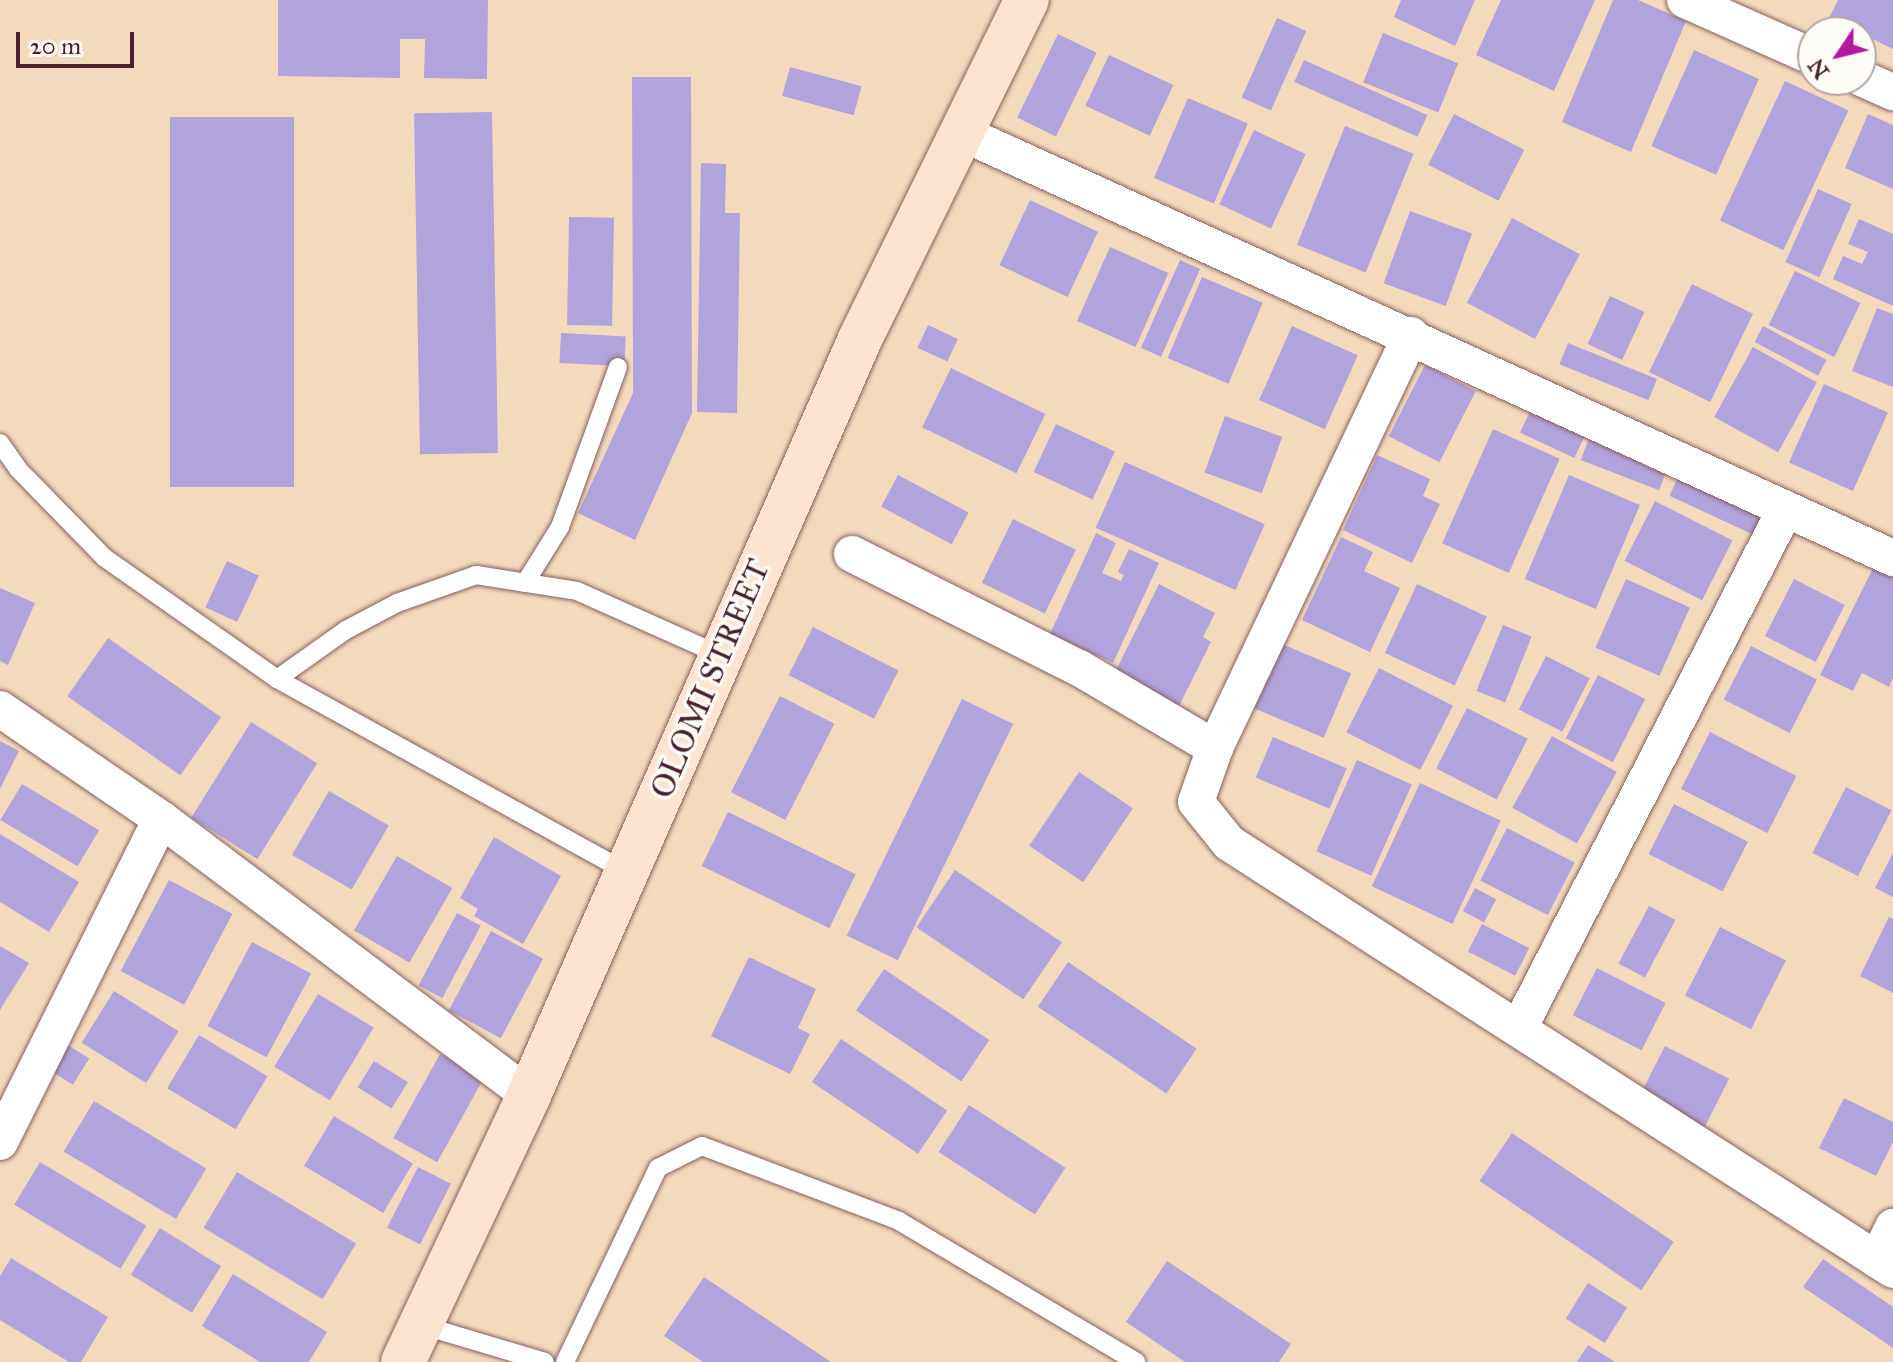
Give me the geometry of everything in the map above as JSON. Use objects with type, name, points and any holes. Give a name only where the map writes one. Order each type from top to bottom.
[{"type":"main road","name":"OLOMI STREET","points":[[412,1343],[529,1095],[860,339],[1027,0]]},
{"type":"street","points":[[1685,0],[1797,50]]},
{"type":"street","points":[[960,132],[1411,335],[1784,512],[1889,545]]},
{"type":"street","points":[[1411,335],[1215,748],[1196,802],[1229,843],[1885,1265],[1893,1227]]},
{"type":"street","points":[[1519,1028],[1784,512]]},
{"type":"street","points":[[852,554],[1079,668],[1215,748]]},
{"type":"street","points":[[0,709],[161,819],[529,1095]]},
{"type":"street","points":[[0,1142],[161,819]]},
{"type":"lane","points":[[525,583],[560,527],[618,367]]},
{"type":"lane","points":[[0,443],[18,469],[105,558],[277,679],[628,873]]},
{"type":"lane","points":[[277,679],[346,630],[397,603],[476,575],[577,591],[720,655]]},
{"type":"lane","points":[[565,1362],[658,1168],[702,1146],[899,1221],[1136,1362]]},
{"type":"lane","points":[[412,1343],[545,1362]]},
{"type":"building","points":[[278,0],[488,0],[487,79],[424,78],[425,39],[400,39],[400,78],[278,76]]},
{"type":"building","points":[[1401,0],[1475,0],[1455,46],[1394,17]]},
{"type":"building","points":[[1501,0],[1595,0],[1554,91],[1476,55]]},
{"type":"building","points":[[1613,0],[1638,0],[1686,21],[1631,152],[1562,122]]},
{"type":"building","points":[[1838,0],[1893,0],[1893,49],[1877,41],[1877,16],[1830,16]]},
{"type":"building","points":[[1277,18],[1306,31],[1271,110],[1242,97]]},
{"type":"building","points":[[1383,33],[1458,63],[1438,112],[1363,82]]},
{"type":"building","points":[[1058,34],[1097,53],[1056,136],[1017,118]]},
{"type":"building","points":[[1694,50],[1759,79],[1716,175],[1651,146]]},
{"type":"building","points":[[1109,55],[1173,85],[1150,136],[1085,106]]},
{"type":"building","points":[[1304,60],[1427,115],[1418,137],[1294,82]]},
{"type":"building","points":[[790,67],[861,86],[854,115],[782,96]]},
{"type":"building","points":[[632,77],[691,77],[692,413],[635,540],[578,513],[633,393]]},
{"type":"building","points":[[1785,81],[1797,87],[1797,96],[1817,96],[1848,111],[1783,250],[1720,221]]},
{"type":"building","points":[[1188,98],[1248,123],[1214,203],[1154,178]]},
{"type":"building","points":[[492,112],[498,453],[420,454],[414,113]]},
{"type":"building","points":[[1454,114],[1524,150],[1499,201],[1428,165]]},
{"type":"building","points":[[1868,114],[1893,125],[1893,189],[1845,168]]},
{"type":"building","points":[[170,117],[294,117],[294,487],[170,487]]},
{"type":"building","points":[[1345,126],[1414,154],[1366,272],[1297,245]]},
{"type":"building","points":[[1254,130],[1306,154],[1271,228],[1219,204]]},
{"type":"building","points":[[701,163],[726,164],[725,213],[740,213],[737,413],[697,412]]},
{"type":"building","points":[[1818,189],[1852,204],[1819,277],[1785,262]]},
{"type":"building","points":[[1030,200],[1098,232],[1068,297],[1000,265]]},
{"type":"building","points":[[1410,211],[1472,234],[1446,306],[1384,283]]},
{"type":"building","points":[[569,217],[614,218],[612,326],[567,325]]},
{"type":"building","points":[[1512,218],[1580,254],[1535,339],[1467,303]]},
{"type":"building","points":[[1859,219],[1893,234],[1893,306],[1833,279],[1843,256],[1862,264],[1868,252],[1848,244]]},
{"type":"building","points":[[1110,247],[1168,273],[1136,347],[1077,321]]},
{"type":"building","points":[[1180,260],[1200,269],[1161,357],[1141,348]]},
{"type":"building","points":[[1795,271],[1861,303],[1834,357],[1769,325]]},
{"type":"building","points":[[1202,277],[1263,303],[1228,384],[1168,358]]},
{"type":"building","points":[[1692,284],[1753,314],[1710,402],[1649,372]]},
{"type":"building","points":[[1610,296],[1644,312],[1622,360],[1588,344]]},
{"type":"building","points":[[1877,308],[1893,314],[1893,387],[1852,371]]},
{"type":"building","points":[[928,325],[958,339],[947,362],[917,348]]},
{"type":"building","points":[[1292,326],[1358,355],[1325,429],[1259,400]]},
{"type":"building","points":[[1763,326],[1827,360],[1818,376],[1755,342]]},
{"type":"building","points":[[561,333],[626,336],[624,366],[559,363]]},
{"type":"building","points":[[1568,343],[1657,379],[1648,400],[1559,364]]},
{"type":"building","points":[[1753,347],[1817,382],[1778,452],[1714,417]]},
{"type":"building","points":[[1425,365],[1476,391],[1439,462],[1389,436]]},
{"type":"building","points":[[951,368],[1045,414],[1016,473],[922,427]]},
{"type":"building","points":[[1824,384],[1888,412],[1853,491],[1789,463]]},
{"type":"building","points":[[1531,409],[1585,434],[1574,458],[1520,433]]},
{"type":"building","points":[[1225,416],[1282,437],[1262,493],[1204,472]]},
{"type":"building","points":[[1056,424],[1115,451],[1093,500],[1034,472]]},
{"type":"building","points":[[1493,429],[1560,459],[1509,573],[1442,543]]},
{"type":"building","points":[[1591,433],[1669,463],[1659,490],[1581,460]]},
{"type":"building","points":[[1377,455],[1430,479],[1423,496],[1440,504],[1412,563],[1343,530]]},
{"type":"building","points":[[1125,462],[1265,524],[1235,590],[1096,528]]},
{"type":"building","points":[[1680,473],[1769,514],[1758,537],[1669,496]]},
{"type":"building","points":[[898,475],[969,513],[952,544],[881,507]]},
{"type":"building","points":[[1569,475],[1640,505],[1596,609],[1525,579]]},
{"type":"building","points":[[1655,501],[1733,540],[1702,600],[1625,561]]},
{"type":"building","points":[[1013,519],[1076,550],[1045,614],[982,583]]},
{"type":"building","points":[[1096,533],[1116,543],[1102,573],[1121,581],[1124,575],[1118,572],[1129,549],[1159,563],[1113,663],[1050,634]]},
{"type":"building","points":[[1341,537],[1373,552],[1364,571],[1400,588],[1370,652],[1302,620]]},
{"type":"building","points":[[227,561],[259,576],[237,622],[205,607]]},
{"type":"building","points":[[1874,566],[1893,576],[1893,678],[1889,687],[1862,673],[1853,691],[1820,675]]},
{"type":"building","points":[[1626,579],[1690,607],[1659,676],[1595,648]]},
{"type":"building","points":[[1794,579],[1845,605],[1816,662],[1765,636]]},
{"type":"building","points":[[1159,584],[1215,613],[1203,637],[1211,642],[1177,710],[1112,678]]},
{"type":"building","points":[[1417,584],[1487,617],[1455,685],[1385,653]]},
{"type":"building","points":[[0,588],[35,603],[8,665],[0,661]]},
{"type":"building","points":[[1503,625],[1532,637],[1505,702],[1476,691]]},
{"type":"building","points":[[813,627],[899,671],[874,719],[788,675]]},
{"type":"building","points":[[108,638],[221,717],[180,775],[67,696]]},
{"type":"building","points":[[1282,644],[1351,673],[1324,738],[1255,708]]},
{"type":"building","points":[[1751,646],[1817,680],[1790,733],[1724,699]]},
{"type":"building","points":[[1546,656],[1590,678],[1562,732],[1519,709]]},
{"type":"building","points":[[1379,668],[1453,706],[1420,770],[1346,732]]},
{"type":"building","points":[[1598,675],[1645,699],[1613,762],[1566,738]]},
{"type":"building","points":[[780,696],[834,724],[785,820],[731,792]]},
{"type":"building","points":[[962,699],[1013,724],[898,960],[847,935]]},
{"type":"building","points":[[1467,708],[1528,739],[1497,799],[1436,769]]},
{"type":"building","points":[[251,722],[317,763],[257,859],[191,818]]},
{"type":"building","points":[[1710,732],[1796,776],[1767,833],[1681,789]]},
{"type":"building","points":[[1552,736],[1617,772],[1577,844],[1512,808]]},
{"type":"building","points":[[1273,737],[1347,768],[1329,809],[1256,778]]},
{"type":"building","points":[[0,741],[19,751],[0,789]]},
{"type":"building","points":[[1357,760],[1412,784],[1371,876],[1316,851]]},
{"type":"building","points":[[1079,772],[1133,808],[1083,882],[1029,846]]},
{"type":"building","points":[[1420,783],[1501,821],[1452,924],[1372,886]]},
{"type":"building","points":[[22,784],[99,830],[78,866],[0,820]]},
{"type":"building","points":[[1846,787],[1891,810],[1858,876],[1812,853]]},
{"type":"building","points":[[329,791],[389,826],[352,890],[292,855]]},
{"type":"building","points":[[1674,804],[1748,842],[1723,892],[1649,854]]},
{"type":"building","points":[[728,812],[856,874],[829,928],[702,866]]},
{"type":"building","points":[[1507,828],[1575,863],[1548,915],[1480,881]]},
{"type":"building","points":[[0,834],[79,882],[49,932],[0,902]]},
{"type":"building","points":[[494,837],[561,876],[523,944],[474,916],[478,909],[460,898]]},
{"type":"building","points":[[1893,853],[1893,897],[1875,888]]},
{"type":"building","points":[[397,856],[452,888],[409,962],[354,930]]},
{"type":"building","points":[[955,870],[1062,942],[1023,999],[916,927]]},
{"type":"building","points":[[169,880],[233,914],[184,1005],[121,971]]},
{"type":"building","points":[[1475,888],[1496,899],[1484,922],[1463,911]]},
{"type":"building","points":[[1649,906],[1675,920],[1645,977],[1618,963]]},
{"type":"building","points":[[457,913],[481,926],[442,998],[419,985]]},
{"type":"building","points":[[1889,917],[1893,919],[1893,993],[1860,976]]},
{"type":"building","points":[[1482,924],[1529,948],[1515,976],[1468,952]]},
{"type":"building","points":[[1720,927],[1786,961],[1751,1029],[1685,996]]},
{"type":"building","points":[[491,931],[543,959],[501,1038],[449,1010]]},
{"type":"building","points":[[252,942],[311,973],[267,1057],[207,1026]]},
{"type":"building","points":[[0,946],[29,963],[0,1010]]},
{"type":"building","points":[[749,957],[816,989],[798,1028],[810,1034],[790,1074],[711,1036]]},
{"type":"building","points":[[1068,962],[1197,1049],[1166,1093],[1038,1007]]},
{"type":"building","points":[[1597,968],[1666,1003],[1642,1050],[1573,1015]]},
{"type":"building","points":[[884,969],[989,1040],[961,1081],[856,1010]]},
{"type":"building","points":[[114,991],[178,1031],[146,1083],[82,1043]]},
{"type":"building","points":[[318,994],[374,1027],[330,1100],[274,1067]]},
{"type":"building","points":[[199,1035],[268,1076],[236,1129],[167,1088]]},
{"type":"building","points":[[841,1039],[947,1111],[918,1154],[812,1082]]},
{"type":"building","points":[[63,1042],[89,1058],[73,1085],[47,1068]]},
{"type":"building","points":[[1665,1046],[1729,1079],[1702,1132],[1638,1099]]},
{"type":"building","points":[[440,1054],[484,1078],[437,1162],[393,1138]]},
{"type":"building","points":[[374,1061],[408,1082],[391,1108],[358,1087]]},
{"type":"building","points":[[1844,1098],[1893,1122],[1893,1142],[1876,1176],[1819,1148]]},
{"type":"building","points":[[94,1101],[206,1168],[176,1219],[64,1152]]},
{"type":"building","points":[[969,1105],[1065,1168],[1035,1215],[939,1152]]},
{"type":"building","points":[[334,1116],[413,1163],[383,1213],[304,1166]]},
{"type":"building","points":[[1512,1133],[1674,1242],[1641,1290],[1480,1181]]},
{"type":"building","points":[[40,1162],[146,1226],[121,1269],[14,1205]]},
{"type":"building","points":[[418,1167],[451,1184],[420,1244],[387,1228]]},
{"type":"building","points":[[237,1172],[356,1244],[323,1299],[204,1228]]},
{"type":"building","points":[[160,1228],[221,1266],[192,1313],[131,1275]]},
{"type":"building","points":[[11,1258],[108,1317],[81,1362],[69,1362],[0,1320],[0,1276]]},
{"type":"building","points":[[1823,1259],[1893,1307],[1893,1348],[1803,1287]]},
{"type":"building","points":[[1167,1261],[1291,1344],[1279,1362],[1185,1362],[1126,1322]]},
{"type":"building","points":[[233,1274],[327,1332],[309,1362],[260,1362],[202,1326]]},
{"type":"building","points":[[704,1277],[831,1362],[703,1362],[664,1336]]},
{"type":"building","points":[[1588,1283],[1627,1307],[1605,1343],[1566,1319]]},
{"type":"building","points":[[1588,1345],[1615,1362],[1577,1362]]}]
